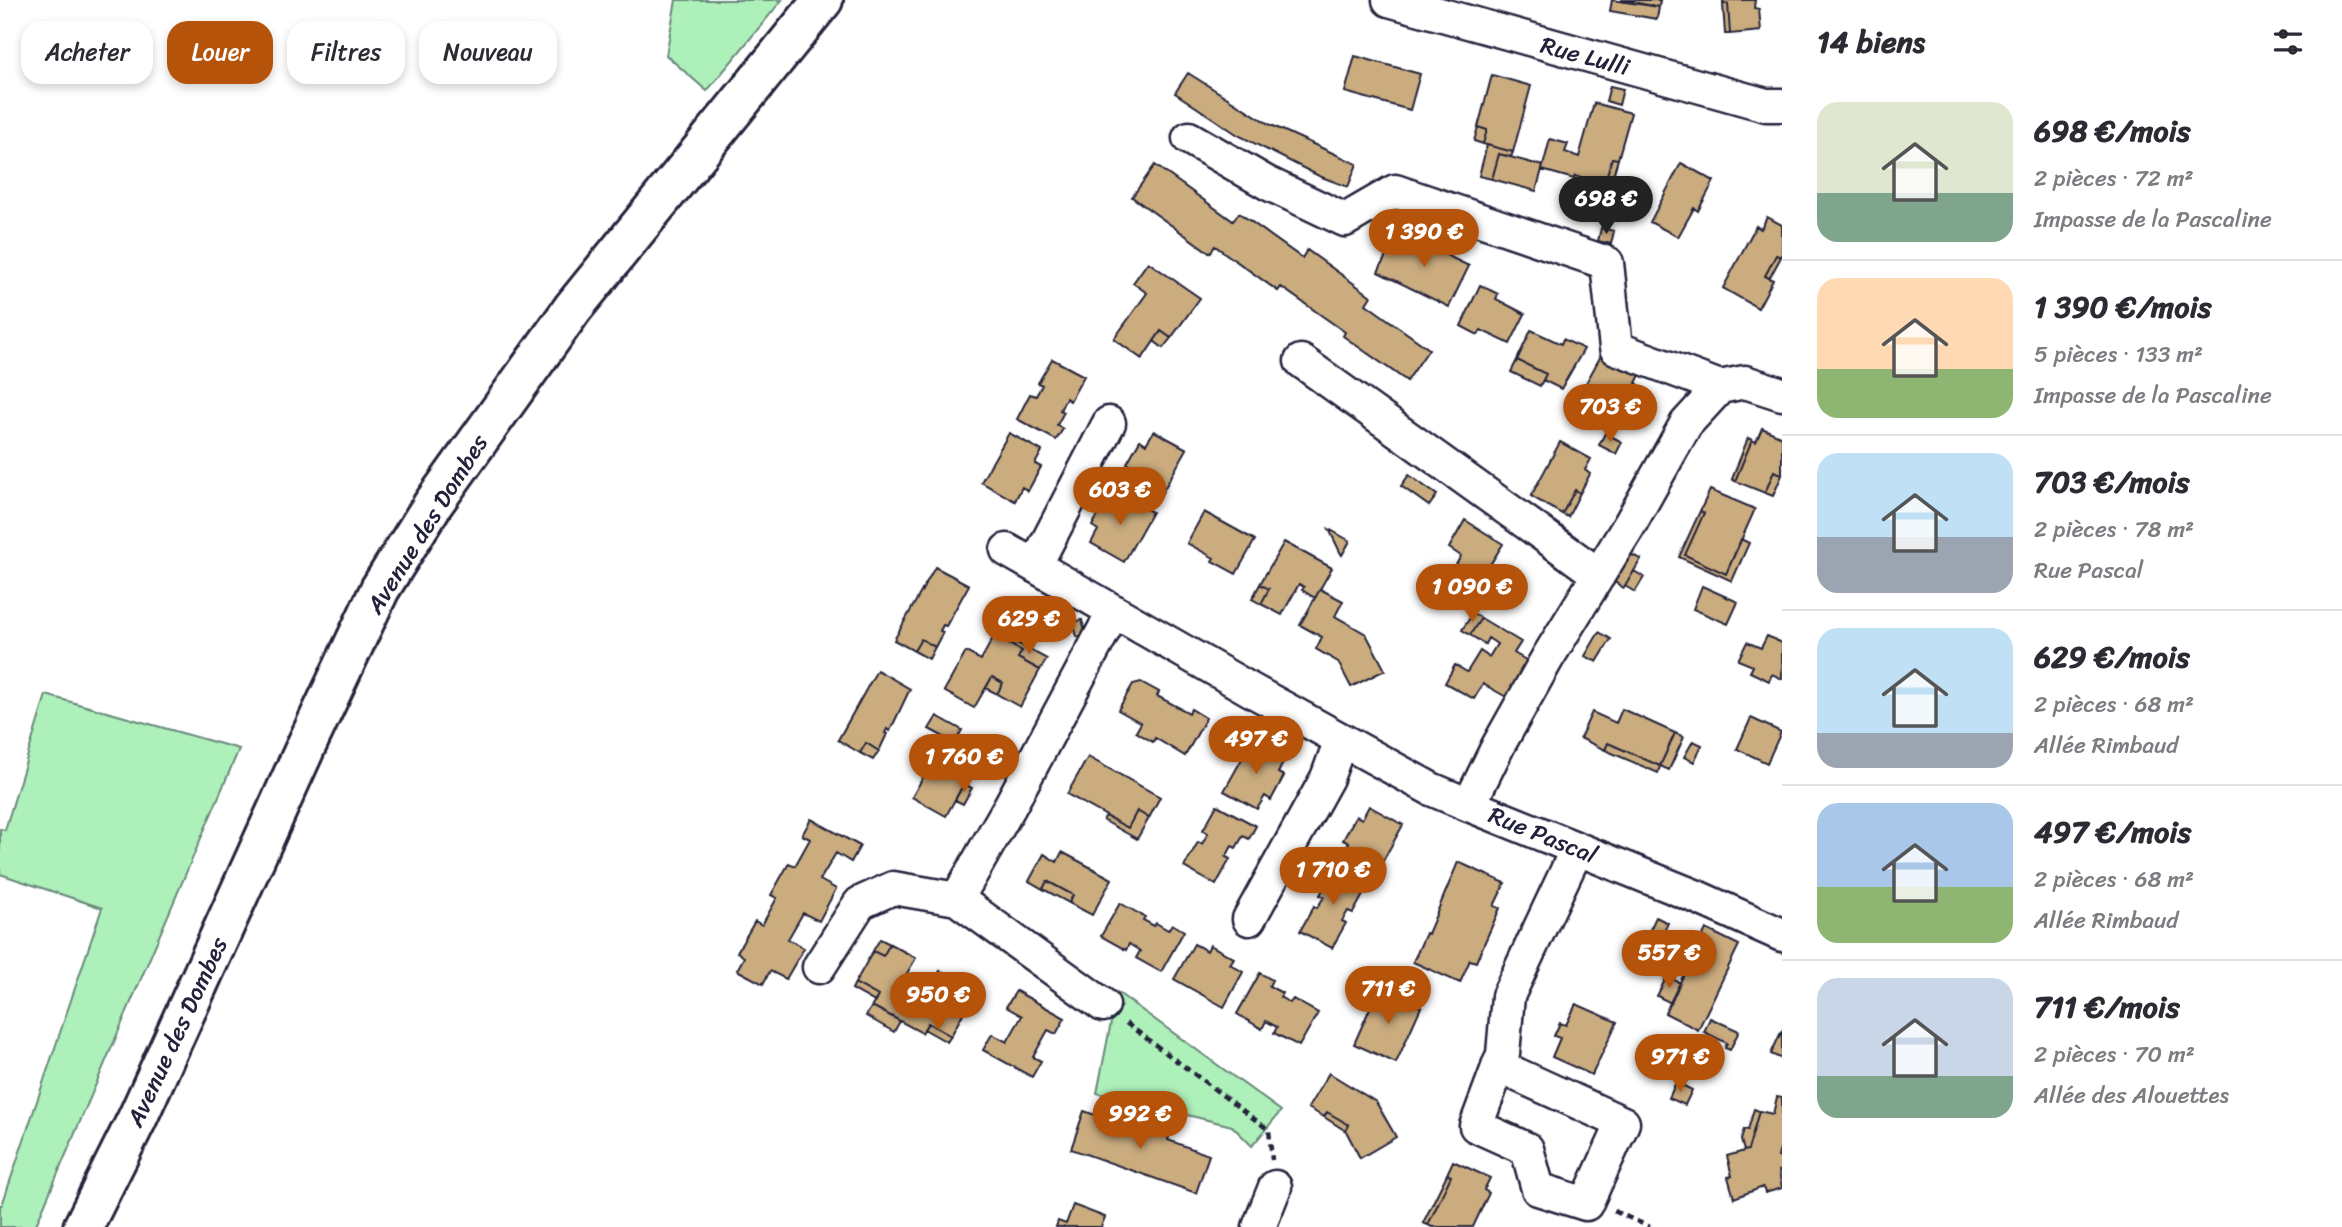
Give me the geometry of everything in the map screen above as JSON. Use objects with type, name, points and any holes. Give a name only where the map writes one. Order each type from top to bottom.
[{"type":"main road","name":"Avenue des Dombes","points":[[83,1227],[137,1119],[380,589],[433,504],[573,307],[823,0]]},
{"type":"street","name":"Rue Lulli","points":[[1389,0],[1766,105],[1782,105]]},
{"type":"street","points":[[1189,138],[1267,183],[1345,220],[1395,191],[1607,263],[1616,348],[1720,387],[1745,382],[1782,394]]},
{"type":"street","points":[[1301,360],[1599,575]]},
{"type":"street","name":"Rue Pascal","points":[[1720,387],[1686,424],[1548,657],[1469,804],[1697,897],[1782,935]]},
{"type":"street","points":[[1035,566],[1109,423]]},
{"type":"street","points":[[1007,550],[1340,740],[1431,789],[1469,804]]},
{"type":"street","points":[[957,898],[1010,806],[1114,611]]},
{"type":"street","points":[[1250,919],[1326,778],[1340,740]]},
{"type":"street","points":[[1498,1066],[1623,1123],[1586,1204],[1538,1189],[1527,1149],[1476,1126],[1498,1066],[1503,1054],[1508,996],[1577,849]]},
{"type":"street","points":[[819,967],[860,903],[894,888],[957,898],[1103,1005]]},
{"type":"street","points":[[1259,1227],[1275,1187]]},
{"type":"path","points":[[1103,1005],[1269,1130],[1275,1187]]},
{"type":"path","points":[[1588,1200],[1650,1227]]},
{"type":"green space","points":[[676,0],[782,0],[707,91],[666,55]]},
{"type":"green space","points":[[46,695],[239,749],[35,1227],[0,1227],[0,1205],[102,908],[0,874],[0,829],[5,830]]},
{"type":"green space","points":[[1117,992],[1281,1111],[1252,1146],[1232,1126],[1097,1093]]},
{"type":"building","points":[[1612,0],[1659,7],[1657,19],[1610,11]]},
{"type":"building","points":[[1621,0],[1660,0],[1659,7]]},
{"type":"building","points":[[1723,0],[1755,0],[1754,8],[1759,9],[1761,31],[1730,34],[1728,4],[1723,4]]},
{"type":"building","points":[[1723,4],[1728,4],[1730,34],[1725,34]]},
{"type":"building","points":[[1355,56],[1420,74],[1410,110],[1345,92]]},
{"type":"building","points":[[1188,73],[1269,124],[1357,164],[1348,187],[1319,176],[1238,135],[1175,93]]},
{"type":"building","points":[[1492,75],[1531,86],[1513,152],[1483,144],[1487,130],[1478,127]]},
{"type":"building","points":[[1610,86],[1623,89],[1619,105],[1606,101]]},
{"type":"building","points":[[1594,103],[1631,113],[1618,159],[1612,158],[1604,185],[1542,170],[1550,139],[1568,144],[1565,152],[1579,157]]},
{"type":"building","points":[[1478,127],[1487,130],[1483,144],[1474,141]]},
{"type":"building","points":[[1487,145],[1513,152],[1511,157],[1499,154],[1492,179],[1479,176]]},
{"type":"building","points":[[1499,154],[1543,166],[1536,191],[1492,179]]},
{"type":"building","points":[[1612,158],[1618,159],[1610,186],[1604,185]]},
{"type":"building","points":[[1681,163],[1714,181],[1698,211],[1694,208],[1678,237],[1650,222]]},
{"type":"building","points":[[1155,165],[1233,221],[1239,213],[1302,258],[1307,250],[1371,296],[1366,304],[1429,349],[1407,381],[1343,336],[1345,332],[1281,287],[1278,291],[1215,246],[1210,253],[1132,197]]},
{"type":"building","points":[[1767,217],[1782,225],[1782,255],[1776,255],[1765,276],[1773,280],[1758,308],[1723,288],[1756,226],[1761,229]]},
{"type":"building","points":[[1601,228],[1614,231],[1611,244],[1598,241]]},
{"type":"building","points":[[1398,232],[1469,266],[1449,307],[1378,272]]},
{"type":"building","points":[[1776,255],[1781,257],[1769,279],[1765,276]]},
{"type":"building","points":[[1148,262],[1200,298],[1171,338],[1161,331],[1142,359],[1114,339],[1147,293],[1133,283]]},
{"type":"building","points":[[1480,285],[1498,294],[1496,299],[1525,314],[1510,344],[1481,330],[1478,335],[1461,326]]},
{"type":"building","points":[[1531,330],[1561,344],[1563,339],[1584,349],[1561,389],[1543,380],[1546,374],[1517,360]]},
{"type":"building","points":[[1161,331],[1171,338],[1163,348],[1154,341]]},
{"type":"building","points":[[1604,350],[1642,371],[1616,425],[1575,403]]},
{"type":"building","points":[[1052,359],[1084,376],[1070,401],[1066,398],[1060,410],[1064,412],[1057,425],[1063,429],[1056,440],[1017,419],[1030,394],[1036,396],[1042,385],[1038,383]]},
{"type":"building","points":[[1517,360],[1546,374],[1540,386],[1511,372]]},
{"type":"building","points":[[1762,428],[1782,437],[1782,474],[1774,471],[1765,493],[1735,481],[1752,440],[1756,442]]},
{"type":"building","points":[[1154,431],[1187,449],[1159,498],[1126,480],[1133,467],[1127,463],[1140,440],[1146,444]]},
{"type":"building","points":[[1009,433],[1042,451],[1035,464],[1041,467],[1028,491],[1022,487],[1015,501],[981,482]]},
{"type":"building","points":[[1605,433],[1622,442],[1616,454],[1599,445]]},
{"type":"building","points":[[1748,438],[1752,440],[1735,481],[1732,479]]},
{"type":"building","points":[[1560,442],[1591,459],[1585,470],[1590,474],[1580,493],[1575,490],[1562,514],[1531,496]]},
{"type":"building","points":[[1774,471],[1782,475],[1773,496],[1765,493]]},
{"type":"building","points":[[1409,475],[1437,495],[1429,506],[1401,486]]},
{"type":"building","points":[[1575,490],[1580,493],[1568,517],[1562,514]]},
{"type":"building","points":[[1710,490],[1755,509],[1726,574],[1685,555],[1704,513],[1700,511]]},
{"type":"building","points":[[1118,494],[1152,512],[1124,562],[1091,543],[1098,530],[1092,526],[1105,503],[1111,506]]},
{"type":"building","points":[[1700,511],[1704,513],[1685,555],[1726,574],[1741,539],[1749,543],[1732,581],[1679,557]]},
{"type":"building","points":[[1204,512],[1255,540],[1236,574],[1187,543]]},
{"type":"building","points":[[1465,520],[1503,544],[1488,568],[1495,572],[1478,599],[1447,580],[1461,556],[1449,548]]},
{"type":"building","points":[[1329,529],[1350,541],[1342,555],[1340,552]]},
{"type":"building","points":[[1284,542],[1332,568],[1315,598],[1302,590],[1304,587],[1299,584],[1282,615],[1261,604],[1269,589],[1260,584]]},
{"type":"building","points":[[1620,550],[1641,559],[1624,588],[1605,576]]},
{"type":"building","points":[[935,567],[969,585],[946,626],[943,625],[940,631],[943,632],[935,647],[921,639],[914,651],[894,640]]},
{"type":"building","points":[[1634,571],[1644,577],[1635,592],[1625,586]]},
{"type":"building","points":[[1260,584],[1269,589],[1261,604],[1252,599]]},
{"type":"building","points":[[1702,586],[1738,602],[1728,624],[1693,609]]},
{"type":"building","points":[[1320,589],[1343,601],[1335,616],[1366,634],[1385,670],[1351,687],[1338,662],[1316,649],[1322,637],[1300,625]]},
{"type":"building","points":[[1473,613],[1481,618],[1470,635],[1462,630]]},
{"type":"building","points":[[1481,618],[1521,642],[1514,653],[1531,663],[1510,699],[1483,684],[1474,699],[1445,683],[1455,665],[1467,672],[1480,651],[1489,657],[1497,644],[1488,638],[1485,644],[1470,635]]},
{"type":"building","points":[[1082,620],[1086,635],[1077,637],[1073,622]]},
{"type":"building","points":[[1599,632],[1611,639],[1597,662],[1585,656]]},
{"type":"building","points":[[994,636],[1022,651],[1018,658],[1040,670],[1020,707],[997,694],[1003,683],[992,677],[974,708],[944,691],[966,652],[981,660]]},
{"type":"building","points":[[1767,636],[1782,643],[1782,679],[1772,674],[1769,681],[1750,672],[1753,666],[1738,660],[1747,642],[1761,648]]},
{"type":"building","points":[[921,639],[935,647],[929,659],[914,651]]},
{"type":"building","points":[[1010,639],[1047,659],[1040,670],[1018,658],[1022,651],[1008,643]]},
{"type":"building","points":[[877,670],[910,689],[890,731],[887,729],[885,733],[887,734],[879,751],[866,743],[860,753],[838,740]]},
{"type":"building","points":[[992,677],[1003,683],[997,694],[986,688]]},
{"type":"building","points":[[1141,682],[1159,692],[1157,696],[1189,713],[1191,709],[1206,718],[1185,756],[1155,738],[1153,742],[1136,732],[1141,723],[1118,710],[1133,684]]},
{"type":"building","points":[[1622,709],[1675,733],[1660,766],[1608,743],[1605,750],[1580,738],[1592,712],[1616,723]]},
{"type":"building","points":[[937,716],[962,730],[955,743],[929,729]]},
{"type":"building","points":[[1751,718],[1781,732],[1767,763],[1737,749]]},
{"type":"building","points":[[1675,733],[1684,737],[1669,770],[1660,766]]},
{"type":"building","points":[[1252,741],[1285,759],[1278,773],[1284,776],[1271,800],[1265,796],[1257,809],[1224,791]]},
{"type":"building","points":[[1693,741],[1702,745],[1694,762],[1684,757]]},
{"type":"building","points":[[866,743],[879,751],[873,760],[860,753]]},
{"type":"building","points":[[1608,743],[1660,766],[1658,773],[1605,750]]},
{"type":"building","points":[[939,749],[973,767],[946,816],[912,797]]},
{"type":"building","points":[[1088,757],[1160,797],[1149,818],[1137,811],[1128,828],[1067,794]]},
{"type":"building","points":[[964,784],[972,788],[963,804],[955,800]]},
{"type":"building","points":[[1217,805],[1256,826],[1249,839],[1243,836],[1236,848],[1232,846],[1226,857],[1230,859],[1216,885],[1184,867],[1198,842],[1202,844],[1208,833],[1203,830]]},
{"type":"building","points":[[1369,806],[1403,825],[1375,875],[1341,856],[1349,843],[1343,840],[1356,816],[1362,819]]},
{"type":"building","points":[[1137,811],[1149,818],[1137,839],[1103,820],[1106,816],[1128,828]]},
{"type":"building","points":[[811,819],[860,846],[851,862],[836,853],[820,880],[836,889],[819,921],[803,913],[788,939],[804,948],[786,979],[770,971],[763,984],[737,970],[744,957],[737,952],[755,921],[762,925],[777,898],[771,895],[789,863],[795,866],[810,839],[802,835]]},
{"type":"building","points":[[1062,852],[1112,879],[1092,915],[1069,903],[1073,895],[1047,881],[1043,889],[1029,881],[1044,854],[1057,862]]},
{"type":"building","points":[[1458,862],[1505,883],[1494,906],[1500,908],[1476,962],[1470,960],[1460,983],[1413,962],[1426,933],[1428,934]]},
{"type":"building","points":[[1328,866],[1367,888],[1353,913],[1348,911],[1342,921],[1346,923],[1332,948],[1300,931],[1314,906],[1317,908],[1324,897],[1320,895],[1327,882],[1321,879]]},
{"type":"building","points":[[1047,881],[1073,895],[1069,903],[1043,889]]},
{"type":"building","points":[[1120,903],[1145,917],[1143,920],[1154,926],[1156,923],[1168,930],[1172,924],[1184,931],[1161,972],[1136,958],[1140,951],[1129,944],[1126,950],[1101,936]]},
{"type":"building","points":[[1656,917],[1668,923],[1658,944],[1646,938]]},
{"type":"building","points":[[1706,929],[1739,945],[1698,1030],[1665,1013]]},
{"type":"building","points":[[880,939],[890,944],[883,956],[873,951]]},
{"type":"building","points":[[890,944],[916,958],[899,987],[924,1001],[940,971],[975,991],[951,1036],[928,1023],[922,1033],[872,1006],[878,996],[855,983],[873,951],[883,956]]},
{"type":"building","points":[[1194,944],[1207,951],[1210,945],[1234,958],[1230,964],[1243,972],[1224,1007],[1174,979]]},
{"type":"building","points":[[1260,973],[1272,980],[1269,986],[1282,993],[1280,997],[1290,1003],[1293,999],[1318,1013],[1299,1046],[1274,1033],[1277,1027],[1266,1021],[1262,1029],[1237,1014]]},
{"type":"building","points":[[906,975],[914,980],[912,985],[918,989],[922,985],[930,989],[924,1001],[899,987]]},
{"type":"building","points":[[1667,976],[1680,983],[1671,1003],[1657,996]]},
{"type":"building","points":[[855,983],[878,996],[875,1002],[852,989]]},
{"type":"building","points":[[1379,988],[1421,1007],[1396,1063],[1354,1044]]},
{"type":"building","points":[[1016,991],[1065,1018],[1056,1034],[1048,1030],[1033,1057],[1041,1061],[1032,1077],[983,1050],[992,1034],[1007,1042],[1022,1016],[1006,1007]]},
{"type":"building","points":[[1576,1004],[1617,1022],[1592,1075],[1552,1057],[1560,1038],[1554,1036],[1560,1023],[1566,1025]]},
{"type":"building","points":[[872,1006],[900,1021],[894,1032],[866,1016]]},
{"type":"building","points":[[1710,1018],[1739,1031],[1730,1050],[1725,1048],[1727,1043],[1704,1032]]},
{"type":"building","points":[[928,1023],[951,1036],[947,1042],[924,1029]]},
{"type":"building","points":[[1782,1030],[1782,1059],[1771,1054]]},
{"type":"building","points":[[1329,1073],[1376,1102],[1396,1137],[1360,1158],[1346,1131],[1349,1125],[1327,1112],[1324,1117],[1308,1108]]},
{"type":"building","points":[[1676,1082],[1692,1090],[1685,1105],[1669,1098]]},
{"type":"building","points":[[1777,1097],[1782,1098],[1782,1140],[1778,1157],[1782,1158],[1782,1170],[1779,1171],[1782,1188],[1765,1193],[1763,1187],[1734,1198],[1728,1177],[1732,1176],[1727,1156],[1748,1150],[1759,1111],[1773,1114]]},
{"type":"building","points":[[1754,1109],[1759,1111],[1748,1150],[1744,1151],[1741,1140],[1744,1129],[1748,1130]]},
{"type":"building","points":[[1084,1111],[1126,1126],[1127,1122],[1209,1155],[1196,1193],[1071,1149]]},
{"type":"building","points":[[1327,1112],[1349,1125],[1346,1131],[1324,1117]]},
{"type":"building","points":[[1137,1120],[1162,1129],[1160,1134],[1135,1126]]},
{"type":"building","points":[[1453,1161],[1490,1178],[1484,1190],[1489,1193],[1473,1227],[1432,1227],[1428,1225],[1451,1176],[1447,1174]]},
{"type":"building","points":[[1447,1174],[1451,1176],[1428,1225],[1423,1223]]},
{"type":"building","points":[[1073,1205],[1105,1217],[1101,1227],[1056,1227],[1058,1221],[1066,1224]]}]
